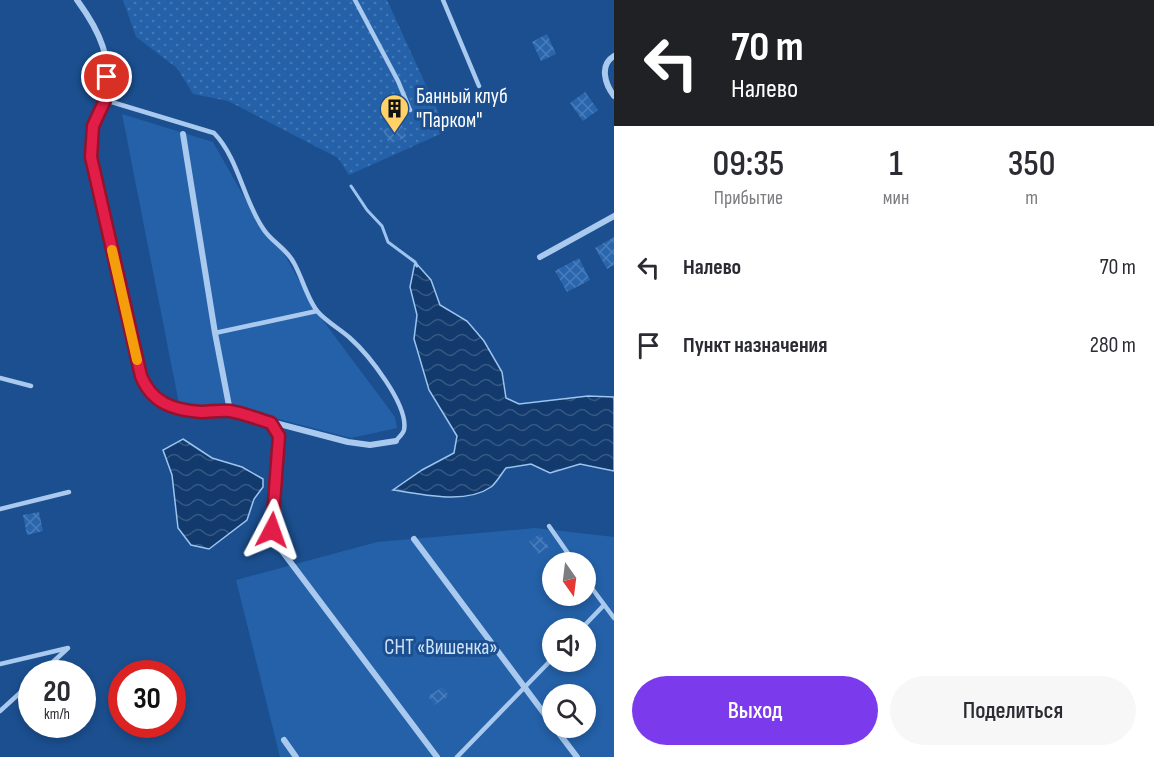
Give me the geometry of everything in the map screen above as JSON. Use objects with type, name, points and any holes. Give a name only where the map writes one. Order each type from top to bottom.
[{"type":"street","points":[[77,0],[100,36],[105,55],[107,77],[105,100],[93,126],[91,157],[145,386],[153,397],[164,405],[199,412],[230,411],[348,442],[370,445],[396,441]]},
{"type":"street","points":[[614,56],[608,59],[604,69],[609,90],[614,96]]},
{"type":"street","points":[[183,134],[230,411]]},
{"type":"street","points":[[540,257],[614,216]]},
{"type":"street","points":[[271,423],[279,436],[272,530],[276,543],[437,757]]},
{"type":"street","points":[[414,539],[542,711]]},
{"type":"street","points":[[562,738],[577,757]]},
{"type":"street","points":[[284,740],[296,757]]},
{"type":"lane","points":[[355,0],[398,81],[410,110]]},
{"type":"lane","points":[[443,0],[479,86]]},
{"type":"lane","points":[[105,100],[214,133],[224,143],[257,218],[265,232],[287,252],[293,261],[317,311],[368,356],[399,404],[404,418],[404,432],[396,441]]},
{"type":"lane","points":[[215,333],[317,311]]},
{"type":"lane","points":[[0,378],[31,386]]},
{"type":"lane","points":[[0,508],[69,492]]},
{"type":"lane","points":[[549,526],[567,552]]},
{"type":"lane","points":[[596,594],[614,618]]},
{"type":"lane","points":[[592,618],[604,605]]},
{"type":"lane","points":[[0,664],[68,648],[55,660]]},
{"type":"lane","points":[[457,757],[542,670]]},
{"type":"lane","points":[[0,711],[18,695]]},
{"type":"green space","points":[[123,0],[387,0],[447,131],[349,175],[338,158],[228,101],[193,94],[177,68],[136,37]]},
{"type":"green space","points":[[122,114],[213,142],[248,204],[282,250],[316,311],[395,417],[397,428],[351,438],[229,406],[180,409]]},
{"type":"green space","name":"СНТ «Вишенка»","points":[[535,528],[614,537],[614,757],[280,757],[236,580],[377,542]]},
{"type":"water","points":[[415,262],[431,280],[440,305],[467,321],[484,341],[502,372],[506,398],[519,404],[588,396],[614,397],[614,471],[580,464],[550,473],[531,464],[506,468],[491,487],[469,496],[430,496],[393,490],[422,470],[454,453],[457,436],[429,390],[414,339],[417,315],[410,287]]},
{"type":"water","points":[[183,439],[212,458],[242,467],[263,479],[263,487],[254,499],[247,520],[209,549],[191,545],[178,528],[172,475],[163,450]]},
{"type":"building","points":[[547,34],[556,54],[541,61],[532,42]]},
{"type":"building","points":[[585,92],[598,110],[583,121],[570,103]]},
{"type":"building","name":"Банный клуб \"Парком\"","points":[[401,123],[407,137],[389,144],[383,130]]},
{"type":"building","points":[[614,237],[614,265],[607,269],[595,248]]},
{"type":"building","points":[[579,258],[590,280],[567,292],[555,271]]},
{"type":"building","points":[[39,512],[43,531],[27,535],[23,515]]},
{"type":"building","points":[[540,534],[549,547],[538,554],[529,541]]},
{"type":"building","points":[[443,687],[449,696],[434,705],[428,696]]},
{"type":"waterway","points":[[351,186],[367,210],[382,226],[388,242],[415,262],[417,266]]},
{"type":"slow traffic","points":[[112,250],[137,360]]},
{"type":"place","name":"Банный клуб \"Парком\"","points":[[395,134]]},
{"type":"route","points":[[107,77],[105,100],[93,126],[91,157],[141,376],[153,397],[164,405],[199,412],[230,411],[271,423],[279,436],[272,530]]}]
